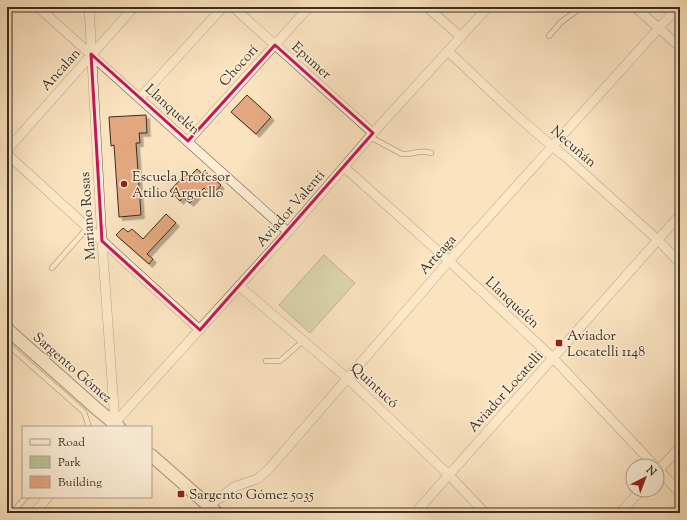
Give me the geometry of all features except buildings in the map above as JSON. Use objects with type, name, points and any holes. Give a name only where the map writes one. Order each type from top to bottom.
[{"type":"main road","name":"Sargento Gómez","points":[[7,329],[115,426]]},
{"type":"main road","points":[[152,456],[213,510]]},
{"type":"street","name":"Llanquelén","points":[[38,7],[288,232]]},
{"type":"street","name":"Mariano Rosas","points":[[89,7],[102,241],[115,426]]},
{"type":"street","name":"Ancalan","points":[[7,150],[134,7]]},
{"type":"street","points":[[140,98],[223,7]]},
{"type":"street","name":"Epumer","points":[[233,7],[372,135]]},
{"type":"street","name":"Chocorí","points":[[188,141],[309,7]]},
{"type":"street","points":[[427,7],[460,37]]},
{"type":"street","name":"Aviador Valenti","points":[[115,426],[288,232],[372,135],[488,7]]},
{"type":"street","points":[[635,7],[680,47]]},
{"type":"street","name":"Arteaga","points":[[213,510],[234,487],[257,479],[268,470],[449,261],[678,7]]},
{"type":"street","name":"Necuñán","points":[[448,51],[658,240],[680,263]]},
{"type":"street","points":[[7,154],[200,330]]},
{"type":"street","name":"Llanquelén","points":[[344,167],[449,261],[553,358],[647,458]]},
{"type":"street","name":"Aviador Locatelli","points":[[415,513],[680,215]]},
{"type":"street","name":"Quintucó","points":[[239,286],[347,378],[449,475],[484,513]]},
{"type":"street","points":[[665,461],[680,447]]},
{"type":"street","name":"Llanquelén","points":[[665,477],[680,493]]},
{"type":"street","points":[[34,513],[47,498]]},
{"type":"street","points":[[620,513],[634,498]]},
{"type":"lane","points":[[548,36],[557,26],[582,7]]},
{"type":"lane","points":[[372,135],[402,154],[408,155],[424,151],[431,153]]},
{"type":"lane","points":[[52,268],[88,228]]},
{"type":"lane","points":[[266,361],[280,361],[303,341]]},
{"type":"lane","points":[[7,344],[84,412],[87,426]]},
{"type":"lane","points":[[12,513],[25,498]]},
{"type":"highlighted area","points":[[275,45],[373,133],[200,330],[102,241],[91,54],[188,141]]},
{"type":"green space","points":[[324,255],[355,283],[310,333],[279,305]]},
{"type":"place","name":"Escuela Profesor Atilio Arguello","points":[[124,184]]},
{"type":"place","name":"Aviador Locatelli 1148","points":[[559,343]]},
{"type":"place","name":"Sargento Gómez 5035","points":[[181,494]]}]
